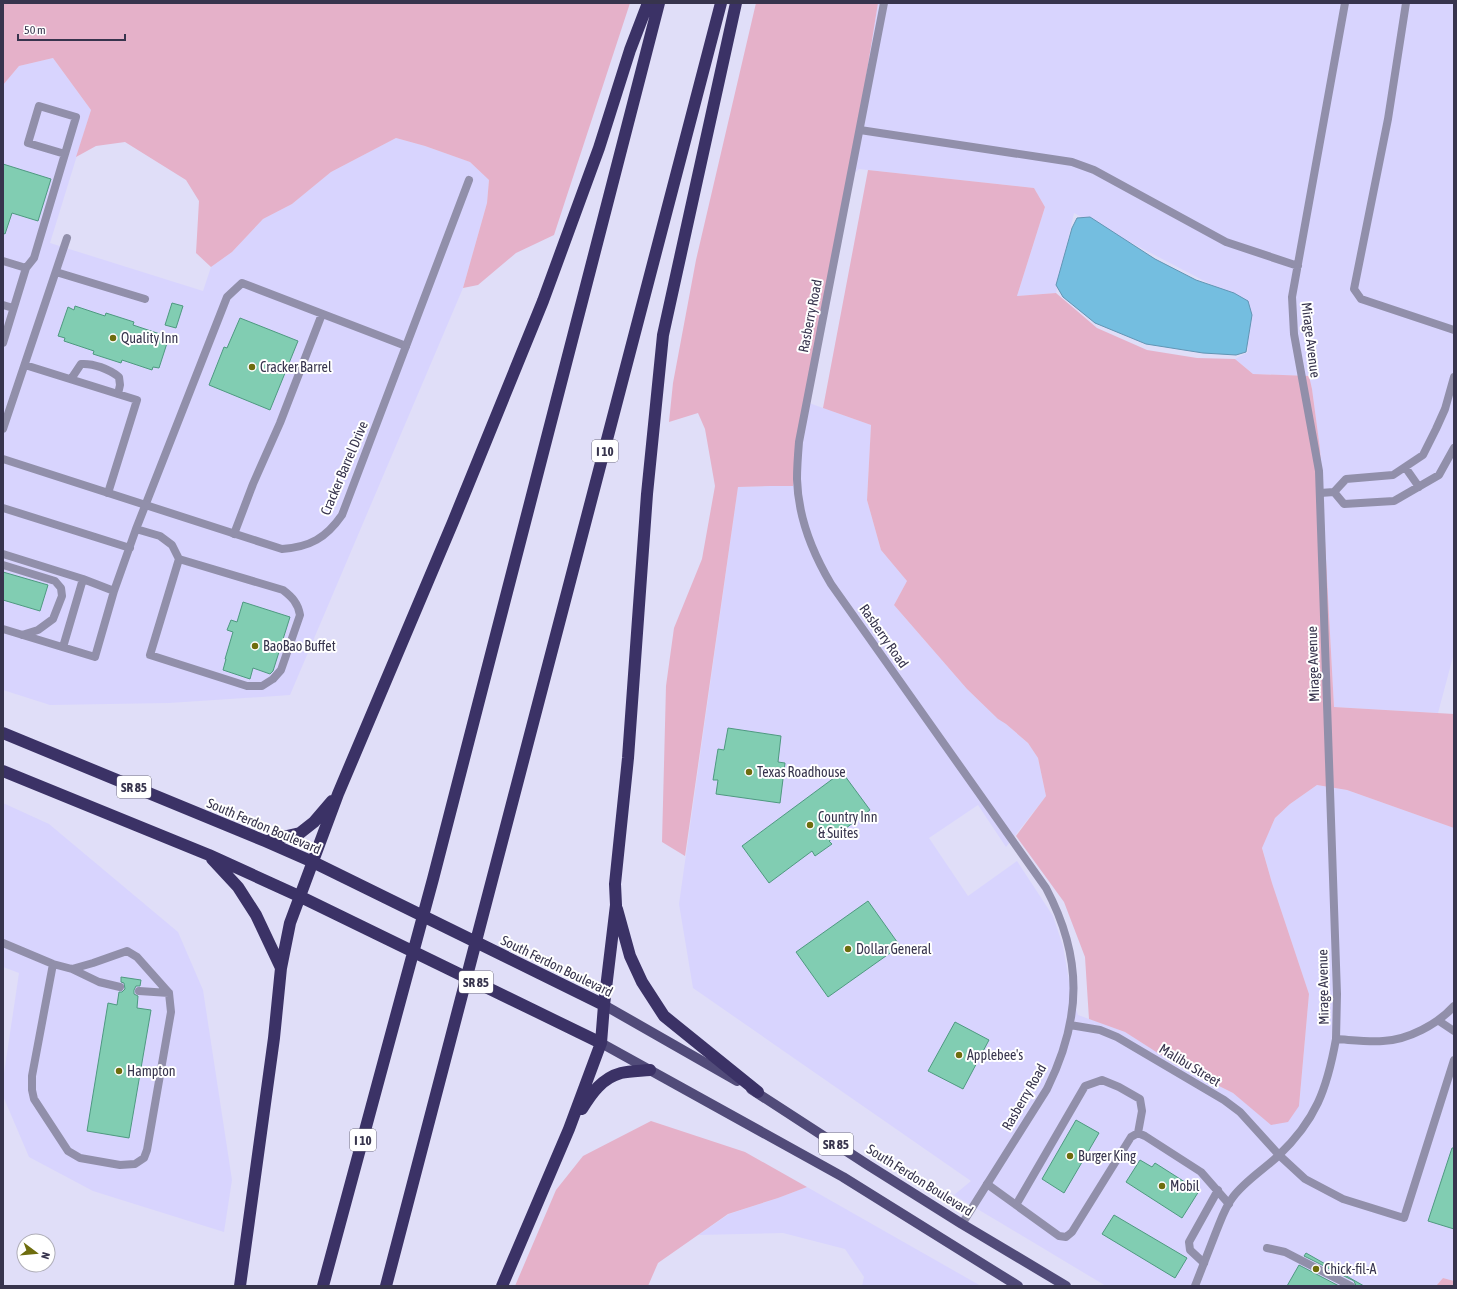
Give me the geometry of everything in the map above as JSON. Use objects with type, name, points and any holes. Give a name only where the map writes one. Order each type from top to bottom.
[{"type":"highway","points":[[240,1286],[274,1038],[281,968],[290,923],[338,794],[544,301],[599,148],[630,50],[648,3]]},
{"type":"highway","name":"I 10","points":[[323,1286],[433,879],[659,3]]},
{"type":"highway","name":"I 10","points":[[386,1286],[721,3]]},
{"type":"highway","points":[[502,1286],[569,1128],[600,1043],[616,905],[615,884],[628,758],[647,494],[663,336],[736,3]]},
{"type":"highway","name":"South Ferdon Boulevard","points":[[3,733],[313,862],[604,1006]]},
{"type":"highway","name":"SR 85","points":[[3,771],[208,855],[300,897],[600,1043]]},
{"type":"highway","points":[[265,841],[300,833],[314,822],[338,794]]},
{"type":"highway","points":[[208,855],[238,887],[256,915],[281,968]]},
{"type":"highway","points":[[616,905],[630,956],[642,982],[664,1016],[758,1092]]},
{"type":"highway","points":[[569,1128],[592,1092],[605,1081],[620,1073],[650,1070]]},
{"type":"main road","name":"South Ferdon Boulevard","points":[[604,1006],[758,1092],[868,1165],[962,1224],[1066,1286]]},
{"type":"main road","name":"SR 85","points":[[600,1043],[843,1177],[1018,1286]]},
{"type":"street","name":"Rasberry Road","points":[[884,3],[799,442],[797,479],[802,516],[813,551],[831,584],[1049,893],[1061,920],[1071,955],[1074,991],[1073,1009],[1063,1052],[1047,1089],[962,1224]]},
{"type":"street","name":"Mirage Avenue","points":[[1195,1286],[1229,1204],[1241,1188],[1279,1155],[1304,1127],[1317,1107],[1326,1085],[1336,1039],[1337,994],[1319,471],[1294,334],[1292,297],[1345,3]]},
{"type":"street","points":[[1406,3],[1388,119],[1354,289],[1361,299],[1454,330]]},
{"type":"street","points":[[3,343],[26,268],[34,258],[65,154],[76,117],[40,106],[28,143],[65,154]]},
{"type":"street","points":[[860,130],[1072,162],[1094,170],[1226,242],[1298,266]]},
{"type":"street","name":"Cracker Barrel Drive","points":[[3,459],[282,549],[296,548],[311,543],[324,536],[342,515],[469,180]]},
{"type":"street","points":[[3,429],[67,238]]},
{"type":"street","points":[[3,261],[26,268]]},
{"type":"street","points":[[56,272],[145,299]]},
{"type":"street","points":[[3,629],[95,657],[114,591],[145,505],[227,297],[242,283],[406,346]]},
{"type":"street","points":[[3,305],[13,308]]},
{"type":"street","points":[[234,534],[253,484],[280,423],[322,314]]},
{"type":"street","points":[[71,379],[81,364],[87,364],[112,372],[118,377],[120,385],[118,394]]},
{"type":"street","points":[[25,365],[137,400],[108,493]]},
{"type":"street","points":[[1320,493],[1334,492],[1346,479],[1393,475],[1423,455],[1436,430],[1451,395],[1454,377]]},
{"type":"street","points":[[1334,492],[1344,504],[1394,501],[1439,475],[1454,448]]},
{"type":"street","points":[[1406,467],[1419,487]]},
{"type":"street","points":[[3,508],[130,548]]},
{"type":"street","points":[[136,529],[160,536],[172,545],[179,558],[283,590],[294,599],[299,607],[300,614],[282,670],[273,679],[262,686],[247,686],[150,655],[179,558]]},
{"type":"street","points":[[3,554],[84,579],[114,591]]},
{"type":"street","points":[[3,565],[55,581],[60,588],[62,596],[53,620],[38,630],[22,635]]},
{"type":"street","points":[[63,647],[84,579]]},
{"type":"street","points":[[3,943],[53,964],[72,969],[99,982],[120,987]]},
{"type":"street","points":[[53,964],[32,1076],[32,1090],[34,1099],[68,1152],[80,1158],[120,1165],[135,1164],[144,1158],[147,1150],[171,1012],[169,994],[137,957],[127,951],[93,964],[72,969]]},
{"type":"street","points":[[139,991],[169,994]]},
{"type":"street","points":[[1336,1039],[1385,1041],[1405,1037],[1439,1020],[1454,1006]]},
{"type":"street","points":[[1439,1020],[1454,1031]]},
{"type":"street","name":"Malibu Street","points":[[1070,1024],[1100,1030],[1117,1037],[1224,1100],[1240,1112],[1279,1155],[1305,1179],[1343,1199],[1404,1218],[1454,1060]]},
{"type":"street","points":[[987,1184],[1016,1205],[1059,1236],[1066,1237],[1072,1232],[1131,1137],[1138,1133],[1142,1111],[1140,1099],[1119,1087],[1102,1080],[1085,1086],[1016,1205]]},
{"type":"street","points":[[1138,1133],[1201,1172],[1229,1204]]},
{"type":"street","points":[[1204,1263],[1190,1250],[1188,1242],[1218,1190]]},
{"type":"street","points":[[1267,1248],[1285,1252],[1351,1286]]},
{"type":"shaded area","points":[[3,3],[630,3],[554,235],[516,253],[478,285],[463,288],[487,203],[489,180],[470,162],[425,146],[396,138],[331,172],[292,204],[263,219],[232,252],[211,267],[196,253],[199,201],[186,180],[125,142],[96,146],[76,157],[91,110],[53,58],[19,66],[3,85]]},
{"type":"shaded area","points":[[756,3],[878,3],[850,176],[793,486],[738,487],[685,856],[662,842],[666,686],[674,628],[702,559],[715,486],[705,429],[698,413],[669,422],[673,383],[696,260]]},
{"type":"shaded area","points":[[878,3],[1454,3],[1454,653],[1438,713],[1334,707],[1320,449],[1312,389],[1308,376],[1253,374],[1235,359],[1248,352],[1246,316],[1239,299],[1074,213],[1056,293],[1017,296],[1045,207],[1034,188],[859,169],[850,176]]},
{"type":"shaded area","points":[[53,58],[91,110],[50,243],[203,291],[211,267],[232,252],[263,219],[292,204],[331,172],[396,138],[425,146],[470,162],[489,180],[487,203],[463,288],[290,695],[169,703],[50,705],[3,690],[3,85],[19,66]]},
{"type":"shaded area","points":[[868,170],[1034,188],[1045,207],[1017,296],[1056,293],[1097,328],[1147,350],[1197,358],[1235,359],[1253,374],[1309,376],[1320,449],[1334,707],[1454,714],[1454,828],[1347,790],[1317,785],[1290,804],[1275,818],[1262,848],[1272,883],[1309,994],[1299,1106],[1288,1122],[1271,1125],[1233,1093],[1175,1064],[1125,1032],[1089,1019],[1085,957],[1064,902],[1016,836],[1046,796],[1038,758],[1028,743],[998,719],[967,689],[894,605],[907,581],[881,550],[867,500],[871,425],[823,408]]},
{"type":"shaded area","points":[[809,403],[871,425],[867,500],[881,550],[907,581],[894,605],[967,689],[998,719],[1028,743],[1038,758],[1046,796],[1006,847],[978,805],[929,838],[968,896],[1017,861],[1053,916],[1063,946],[1071,992],[1078,1015],[1125,1032],[1175,1064],[1233,1093],[1271,1124],[1299,1106],[1309,994],[1272,883],[1262,847],[1275,818],[1290,804],[1317,785],[1347,790],[1454,828],[1454,1281],[1443,1278],[1436,1286],[1106,1286],[954,1195],[971,1181],[693,988],[679,904],[738,487],[793,486]]},
{"type":"shaded area","points":[[3,803],[49,824],[178,932],[203,990],[232,1180],[224,1232],[93,1191],[29,1157],[3,1096],[3,1080],[19,973],[3,967]]},
{"type":"shaded area","points":[[651,1121],[745,1152],[807,1187],[728,1214],[658,1263],[648,1286],[515,1286],[556,1190],[583,1156]]},
{"type":"shaded area","points":[[807,1187],[981,1286],[862,1286],[864,1277],[845,1249],[783,1233],[698,1235],[729,1214]]},
{"type":"shaded area","points":[[1443,1278],[1454,1281],[1454,1286],[1436,1286]]},
{"type":"water","points":[[1090,217],[1155,259],[1196,280],[1234,293],[1248,301],[1252,315],[1246,352],[1236,355],[1203,353],[1146,344],[1095,323],[1063,297],[1056,285],[1072,228],[1077,218]]},
{"type":"building","points":[[3,164],[51,179],[38,221],[12,213],[5,234],[3,233]]},
{"type":"building","points":[[172,303],[183,306],[176,328],[165,325]]},
{"type":"building","name":"Quality Inn","points":[[75,306],[105,316],[106,313],[134,322],[133,325],[169,337],[159,368],[153,367],[152,370],[122,360],[121,363],[93,354],[94,351],[64,341],[65,338],[58,336],[68,307],[74,310]]},
{"type":"building","name":"Cracker Barrel","points":[[240,318],[298,341],[270,410],[209,385],[224,347],[227,348]]},
{"type":"building","points":[[3,572],[48,585],[40,611],[3,600]]},
{"type":"building","name":"BaoBao Buffet","points":[[243,602],[290,617],[273,671],[270,674],[253,668],[250,679],[223,670],[233,632],[227,630],[231,620],[237,622]]},
{"type":"building","name":"Texas Roadhouse","points":[[728,728],[781,736],[778,762],[785,763],[780,803],[716,794],[718,780],[713,780],[718,749],[724,750]]},
{"type":"building","name":"Country Inn & Suites","points":[[842,772],[870,810],[829,841],[832,844],[815,856],[812,851],[769,883],[742,846]]},
{"type":"building","name":"Dollar General","points":[[868,901],[900,946],[828,997],[796,952]]},
{"type":"building","name":"Hampton","points":[[121,977],[141,980],[140,986],[136,986],[134,990],[134,994],[138,996],[137,1008],[151,1010],[129,1138],[87,1131],[108,1003],[117,1005],[119,992],[122,992],[125,989],[124,983],[121,982]]},
{"type":"building","name":"Applebee's","points":[[955,1022],[989,1040],[963,1089],[928,1071]]},
{"type":"building","name":"Burger King","points":[[1076,1120],[1099,1133],[1064,1193],[1042,1179]]},
{"type":"building","points":[[1452,1148],[1454,1148],[1454,1229],[1428,1221]]},
{"type":"building","name":"Mobil","points":[[1140,1160],[1152,1167],[1155,1163],[1199,1191],[1182,1218],[1126,1182]]},
{"type":"building","points":[[1114,1215],[1187,1258],[1175,1278],[1102,1234]]},
{"type":"building","points":[[1306,1253],[1364,1286],[1356,1286],[1354,1281],[1304,1256]]},
{"type":"building","points":[[1299,1265],[1339,1286],[1287,1286]]},
{"type":"place","name":"Quality Inn","points":[[113,338]]},
{"type":"place","name":"Cracker Barrel","points":[[252,367]]},
{"type":"place","name":"BaoBao Buffet","points":[[255,646]]},
{"type":"place","name":"Texas Roadhouse","points":[[749,772]]},
{"type":"place","name":"Country Inn & Suites","points":[[810,825]]},
{"type":"place","name":"Dollar General","points":[[848,949]]},
{"type":"place","name":"Applebee's","points":[[959,1055]]},
{"type":"place","name":"Hampton","points":[[119,1071]]},
{"type":"place","name":"Burger King","points":[[1070,1156]]},
{"type":"place","name":"Mobil","points":[[1162,1186]]},
{"type":"place","name":"Chick-fil-A","points":[[1316,1269]]}]
